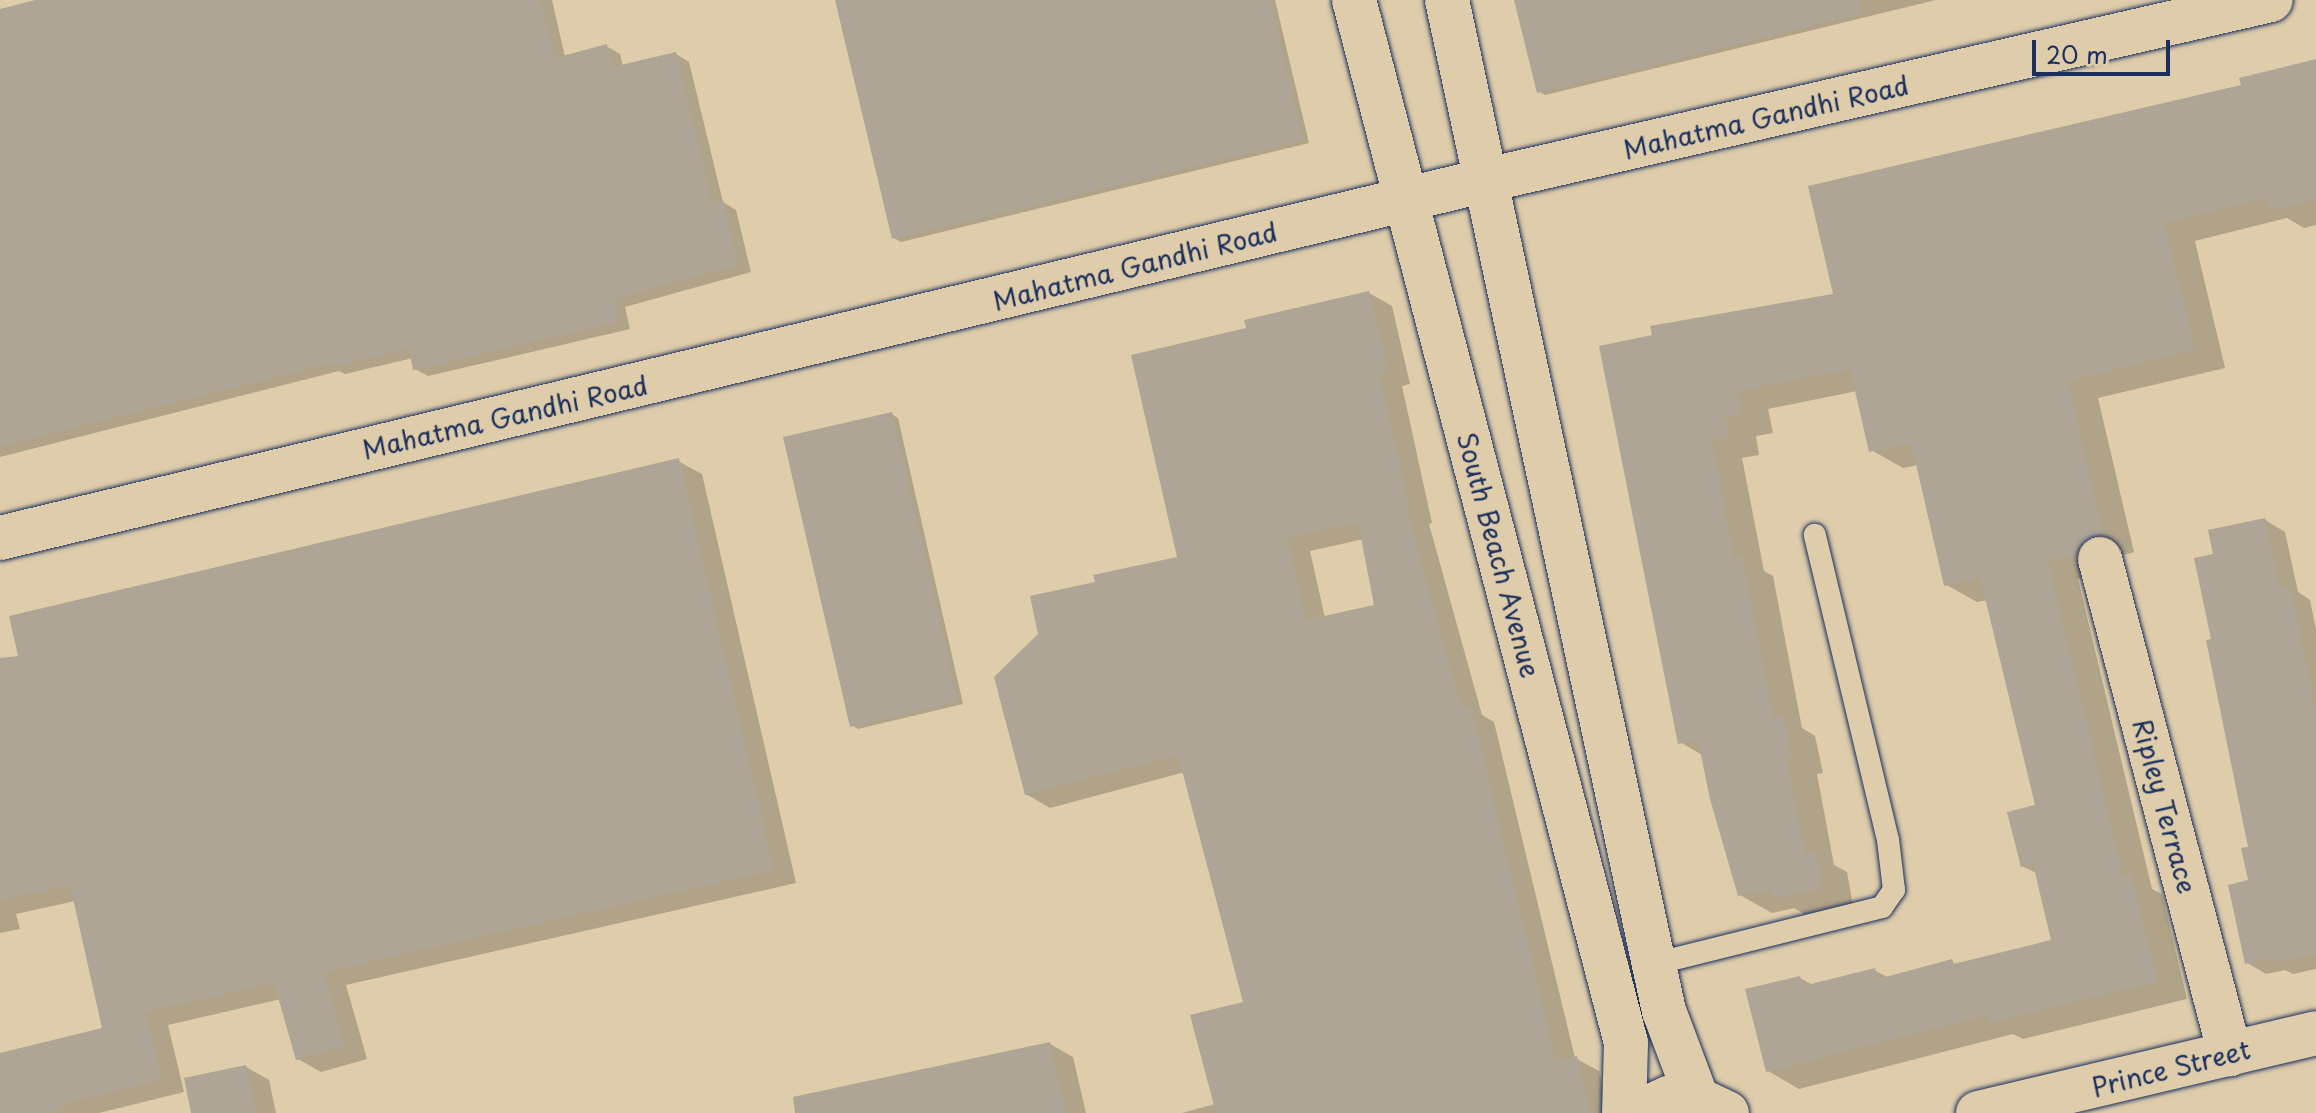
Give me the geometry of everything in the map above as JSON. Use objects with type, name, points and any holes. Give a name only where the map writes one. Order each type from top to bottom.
[{"type":"street","name":"South Beach Avenue","points":[[1354,0],[1626,1043],[1624,1113]]},
{"type":"street","points":[[1447,0],[1654,964],[1672,1037],[1712,1106]]},
{"type":"street","name":"Mahatma Gandhi Road","points":[[0,538],[1487,180],[2271,0]]},
{"type":"street","name":"Ripley Terrace","points":[[2100,559],[2230,1054]]},
{"type":"street","name":"Prince Street","points":[[1978,1113],[2088,1101],[2230,1054],[2316,1033]]},
{"type":"street","points":[[1635,1113],[1668,1098],[1712,1106]]},
{"type":"lane","points":[[1654,964],[1882,907],[1894,890],[1888,840],[1815,535]]},
{"type":"building","points":[[35,0],[541,0],[555,58],[607,44],[612,67],[676,52],[712,203],[723,200],[738,265],[613,299],[618,322],[413,370],[409,349],[330,367],[329,363],[0,447],[0,9]]},
{"type":"building","points":[[835,0],[1270,0],[1303,140],[892,239]]},
{"type":"building","points":[[1514,0],[1858,0],[1860,14],[1537,93]]},
{"type":"building","points":[[2316,59],[2316,200],[2271,211],[2268,198],[2164,224],[2195,350],[2068,381],[2103,535],[2083,541],[2076,555],[2048,561],[2123,876],[2131,874],[2157,982],[1990,1023],[1988,1015],[1766,1072],[1745,989],[1800,976],[1803,986],[1875,968],[1878,979],[1952,959],[1954,964],[2051,940],[2033,864],[2021,867],[2007,812],[2035,805],[1980,577],[1944,586],[1911,442],[1869,452],[1850,369],[1737,391],[1743,415],[1725,419],[1729,437],[1712,441],[1734,558],[1742,556],[1773,718],[1784,716],[1792,756],[1786,757],[1805,854],[1816,852],[1823,888],[1773,899],[1771,889],[1738,896],[1710,799],[1698,740],[1678,744],[1599,346],[1652,335],[1650,326],[1833,294],[1808,186],[2241,85],[2239,78]]},
{"type":"building","points":[[1369,291],[1388,371],[1379,373],[1410,510],[1407,511],[1461,707],[1471,707],[1556,1061],[1577,1056],[1590,1113],[1216,1113],[1190,1015],[1243,1002],[1178,755],[1025,795],[994,677],[1038,634],[1030,596],[1095,582],[1093,575],[1177,557],[1131,355],[1246,328],[1244,320]],"holes":[[[1358,522],[1374,605],[1306,620],[1288,538]]]},
{"type":"building","points":[[892,412],[958,701],[850,727],[783,437]]},
{"type":"building","points":[[679,458],[774,870],[324,972],[344,1046],[296,1060],[274,983],[145,1012],[162,1079],[65,1103],[53,1113],[0,1113],[0,1053],[102,1028],[70,885],[0,900],[0,658],[18,656],[9,616]]},
{"type":"building","points":[[2265,518],[2280,588],[2290,586],[2316,710],[2316,954],[2271,963],[2271,958],[2245,964],[2228,885],[2248,880],[2241,848],[2248,847],[2206,640],[2211,639],[2194,558],[2213,554],[2208,530]]},
{"type":"building","points":[[1050,1042],[1066,1113],[795,1113],[793,1097]]},
{"type":"building","points":[[246,1065],[256,1113],[191,1113],[184,1078]]}]
